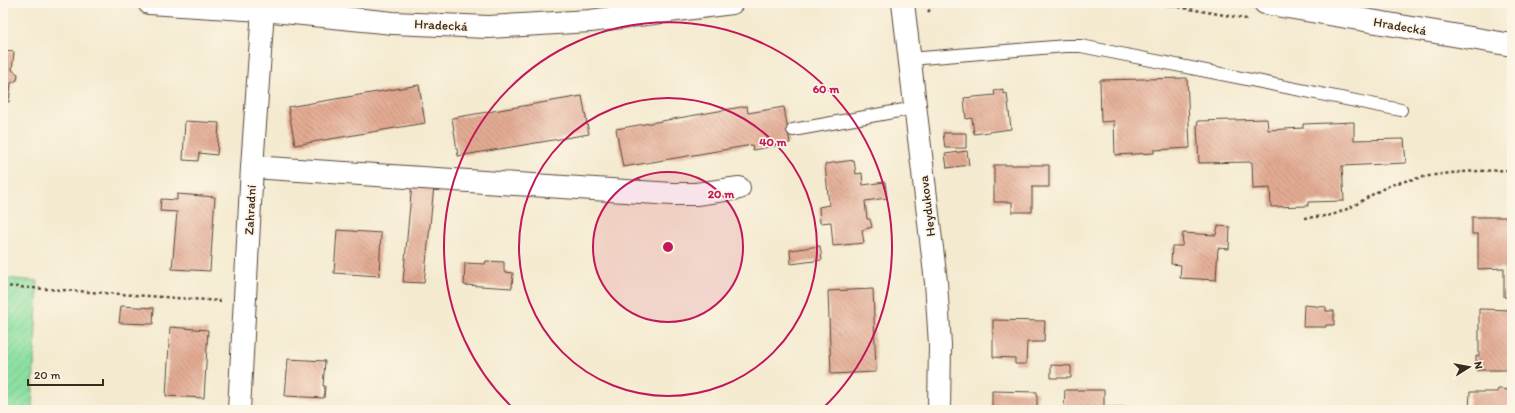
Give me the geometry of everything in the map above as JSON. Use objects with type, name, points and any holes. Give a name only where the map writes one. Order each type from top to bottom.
[{"type":"street","name":"Hradecká","points":[[149,3],[263,10],[415,24],[488,27],[590,21],[732,3]]},
{"type":"street","name":"Heydukova","points":[[903,3],[937,298],[940,345],[939,410]]},
{"type":"street","name":"Hradecká","points":[[1265,3],[1512,45]]},
{"type":"street","name":"Zahradní","points":[[239,410],[252,167],[263,10]]},
{"type":"street","points":[[252,167],[657,193],[696,194],[739,188]]},
{"type":"lane","points":[[910,60],[1058,46],[1081,46],[1401,110]]},
{"type":"lane","points":[[793,130],[915,108]]},
{"type":"path","points":[[1304,218],[1322,217],[1340,212],[1376,192],[1393,185],[1439,173],[1512,170]]},
{"type":"path","points":[[3,286],[245,303]]},
{"type":"green space","points":[[3,278],[38,281],[32,410],[3,410]]},
{"type":"building","points":[[3,51],[14,52],[12,70],[18,74],[17,80],[11,83],[9,102],[3,101]]},
{"type":"building","points":[[1187,78],[1190,148],[1154,150],[1154,153],[1115,155],[1114,121],[1101,122],[1100,80]]},
{"type":"building","points":[[419,85],[425,123],[295,145],[288,107]]},
{"type":"building","points":[[1003,89],[1003,94],[1007,93],[1011,129],[974,134],[972,118],[966,119],[964,98],[995,95],[994,91]]},
{"type":"building","points":[[582,96],[589,134],[458,156],[452,118]]},
{"type":"building","points":[[747,106],[748,113],[784,107],[790,143],[753,150],[752,145],[623,167],[616,129]]},
{"type":"building","points":[[1267,119],[1268,130],[1303,128],[1303,124],[1354,122],[1354,140],[1404,139],[1406,163],[1342,166],[1344,201],[1308,202],[1308,206],[1271,207],[1270,188],[1253,189],[1252,162],[1199,163],[1197,127],[1198,121]]},
{"type":"building","points":[[185,121],[219,123],[217,155],[199,153],[198,161],[183,160]]},
{"type":"building","points":[[943,133],[966,133],[966,148],[945,148]]},
{"type":"building","points":[[967,151],[969,165],[947,168],[945,154]]},
{"type":"building","points":[[854,160],[856,174],[862,173],[863,185],[885,182],[887,198],[865,201],[867,219],[870,219],[872,227],[862,230],[864,243],[833,246],[831,222],[820,223],[819,207],[829,205],[825,164]]},
{"type":"building","points":[[994,165],[1049,165],[1049,187],[1032,187],[1032,212],[1012,212],[1012,202],[994,202]]},
{"type":"building","points":[[412,183],[434,186],[424,283],[403,282]]},
{"type":"building","points":[[177,194],[215,197],[210,271],[172,269],[177,212],[160,211],[161,199],[177,200]]},
{"type":"building","points":[[1472,217],[1512,217],[1512,297],[1504,297],[1504,268],[1478,269],[1478,234],[1472,234]]},
{"type":"building","points":[[1218,226],[1230,227],[1229,249],[1218,248],[1216,280],[1180,278],[1181,265],[1171,264],[1172,246],[1182,246],[1183,233],[1216,235]]},
{"type":"building","points":[[337,230],[381,233],[379,276],[334,273]]},
{"type":"building","points":[[820,246],[822,260],[791,264],[790,250]]},
{"type":"building","points":[[486,261],[504,262],[504,272],[513,273],[512,288],[464,285],[465,263],[485,264]]},
{"type":"building","points":[[873,289],[876,372],[831,374],[828,291]]},
{"type":"building","points":[[1304,305],[1326,307],[1326,311],[1334,311],[1334,325],[1326,325],[1326,327],[1303,327]]},
{"type":"building","points":[[121,306],[154,308],[153,324],[119,323]]},
{"type":"building","points":[[1479,309],[1512,310],[1512,370],[1476,370],[1476,356],[1479,356]]},
{"type":"building","points":[[993,320],[1045,321],[1044,342],[1027,342],[1026,364],[1015,364],[1015,358],[993,357]]},
{"type":"building","points":[[170,327],[208,330],[204,398],[166,396]]},
{"type":"building","points":[[288,359],[325,361],[323,386],[325,386],[324,398],[285,396]]},
{"type":"building","points":[[1051,365],[1071,366],[1071,378],[1051,378]]},
{"type":"building","points":[[1498,389],[1511,390],[1512,410],[1469,410],[1470,392],[1497,392]]},
{"type":"building","points":[[1065,390],[1104,390],[1104,407],[1127,407],[1127,410],[1064,410]]},
{"type":"building","points":[[992,391],[1037,392],[1037,410],[992,410]]}]
